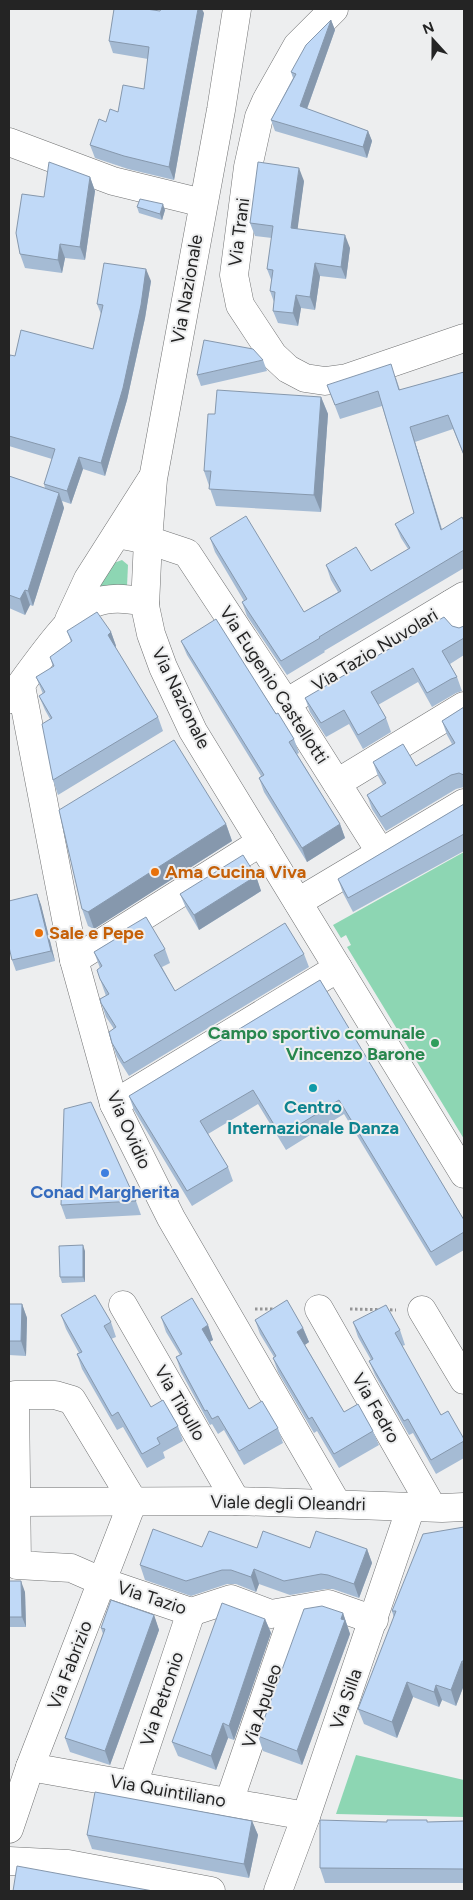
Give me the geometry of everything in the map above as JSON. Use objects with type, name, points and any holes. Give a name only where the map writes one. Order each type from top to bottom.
[{"type":"street","name":"Via Nazionale","points":[[237,9],[221,110],[202,203],[152,479],[145,602],[151,634],[162,667],[193,731],[464,1174]]},
{"type":"street","name":"Via Trani","points":[[334,9],[297,46],[259,117],[248,168],[234,275],[240,305],[273,355],[288,369],[305,378],[325,381],[347,378],[464,338]]},
{"type":"street","points":[[221,110],[259,117]]},
{"type":"street","points":[[9,142],[113,181],[202,203]]},
{"type":"street","points":[[211,158],[248,168]]},
{"type":"street","points":[[67,626],[88,579],[152,479]]},
{"type":"street","name":"Via Eugenio Castellotti","points":[[117,534],[148,540],[187,552],[337,783],[380,853]]},
{"type":"street","points":[[15,693],[67,626],[91,604],[123,598],[145,602]]},
{"type":"street","name":"Via Tazio Nuvolari","points":[[286,704],[460,608]]},
{"type":"street","name":"Via Ovidio","points":[[15,693],[46,820],[74,960],[114,1104],[171,1218],[337,1504]]},
{"type":"street","points":[[337,783],[464,706]]},
{"type":"street","points":[[169,746],[193,731]]},
{"type":"street","points":[[298,902],[464,803]]},
{"type":"street","points":[[46,820],[70,805]]},
{"type":"street","points":[[74,960],[261,842]]},
{"type":"street","points":[[114,1104],[338,968]]},
{"type":"street","name":"Via Tibullo","points":[[123,1305],[236,1501]]},
{"type":"street","name":"Via Fedro","points":[[319,1309],[437,1507]]},
{"type":"street","points":[[422,1310],[464,1380]]},
{"type":"street","points":[[17,1502],[15,1394],[54,1395],[72,1400],[133,1501]]},
{"type":"street","points":[[437,1507],[464,1488]]},
{"type":"street","name":"Via Fabrizio","points":[[9,1829],[30,1767],[133,1501]]},
{"type":"street","name":"Viale degli Oleandri","points":[[17,1502],[236,1501],[437,1507]]},
{"type":"street","name":"Via Tazio","points":[[17,1502],[17,1565],[71,1568],[103,1582],[191,1612],[231,1599],[271,1614],[328,1604],[374,1620]]},
{"type":"street","name":"Via Silla","points":[[278,1891],[374,1620],[437,1507]]},
{"type":"street","name":"Via Apuleo","points":[[229,1802],[295,1610]]},
{"type":"street","name":"Via Petronio","points":[[132,1785],[191,1612]]},
{"type":"street","name":"Via Quintiliano","points":[[30,1767],[306,1816]]},
{"type":"street","points":[[9,1861],[68,1864],[183,1889],[211,1891]]},
{"type":"green space","points":[[122,560],[128,565],[127,586],[99,589],[100,583],[111,564]]},
{"type":"green space","name":"Campo sportivo comunale Vincenzo Barone","points":[[464,852],[464,1139],[347,947],[351,945],[346,935],[341,938],[333,925]]},
{"type":"green space","points":[[356,1755],[464,1780],[464,1817],[336,1814]]},
{"type":"building","points":[[114,9],[160,11],[161,9],[198,9],[169,167],[90,145],[99,119],[106,122],[110,109],[118,112],[123,85],[144,89],[149,47],[109,41]]},
{"type":"building","points":[[331,20],[300,106],[368,131],[363,147],[271,120],[296,74],[291,72],[306,45]]},
{"type":"building","points":[[49,162],[90,177],[80,247],[60,244],[58,260],[20,254],[16,233],[22,194],[44,197]]},
{"type":"building","points":[[258,162],[299,168],[291,228],[345,235],[341,267],[315,263],[310,297],[296,295],[293,313],[273,311],[275,292],[270,291],[273,270],[267,269],[273,226],[250,223]]},
{"type":"building","points":[[140,199],[163,204],[160,214],[137,207]]},
{"type":"building","points":[[104,263],[146,269],[141,305],[123,388],[101,463],[79,457],[67,491],[44,484],[55,449],[9,436],[9,360],[10,355],[15,356],[21,330],[93,349],[103,305],[97,304]]},
{"type":"building","points":[[204,340],[253,349],[263,360],[197,375]]},
{"type":"building","points":[[391,364],[399,390],[464,372],[464,455],[448,415],[410,427],[441,530],[462,517],[464,521],[464,550],[281,661],[242,602],[247,599],[210,538],[246,516],[304,612],[341,591],[326,565],[356,547],[371,571],[410,548],[395,524],[414,513],[378,391],[335,405],[327,385]]},
{"type":"building","points":[[217,390],[321,397],[314,495],[209,489],[211,471],[204,471],[208,414],[215,414]]},
{"type":"building","points":[[9,476],[59,493],[28,591],[25,590],[20,599],[9,595]]},
{"type":"building","points":[[97,612],[111,632],[108,635],[158,717],[53,780],[42,724],[52,718],[39,696],[45,692],[36,677],[54,666],[50,657],[72,641],[67,631]]},
{"type":"building","points":[[444,617],[452,626],[459,628],[464,626],[464,638],[442,651],[457,677],[427,693],[413,668],[371,692],[386,718],[358,735],[344,710],[321,723],[305,698]]},
{"type":"building","points":[[216,619],[294,739],[289,742],[340,824],[302,848],[259,778],[264,775],[181,641]]},
{"type":"building","points":[[464,707],[464,775],[459,773],[451,775],[381,817],[367,795],[386,783],[373,762],[403,744],[416,766],[455,743],[442,721]]},
{"type":"building","points":[[174,740],[226,824],[88,912],[82,909],[59,810]]},
{"type":"building","points":[[464,804],[464,834],[348,898],[338,879]]},
{"type":"building","points":[[243,855],[256,876],[194,915],[180,894]]},
{"type":"building","points":[[37,894],[51,951],[12,960],[9,947],[9,901]]},
{"type":"building","points":[[146,917],[165,949],[154,955],[175,991],[285,923],[304,954],[124,1063],[112,1043],[109,1032],[116,1027],[101,1003],[100,999],[109,994],[100,979],[97,970],[102,966],[94,952],[122,935],[119,933]]},
{"type":"building","points":[[320,980],[464,1220],[464,1232],[431,1252],[339,1100],[281,1136],[253,1090],[200,1121],[228,1167],[187,1191],[129,1096]]},
{"type":"building","points":[[91,1102],[136,1201],[61,1205],[64,1109]]},
{"type":"building","points":[[83,1245],[83,1277],[60,1277],[59,1246]]},
{"type":"building","points":[[95,1295],[111,1322],[104,1326],[151,1407],[163,1400],[178,1426],[157,1438],[160,1444],[142,1454],[118,1412],[112,1416],[77,1354],[82,1352],[61,1315]]},
{"type":"building","points":[[192,1298],[208,1325],[202,1329],[249,1409],[262,1401],[278,1428],[239,1451],[218,1416],[212,1419],[207,1410],[205,1411],[176,1357],[182,1354],[161,1317]]},
{"type":"building","points":[[287,1300],[303,1328],[297,1332],[344,1412],[358,1404],[373,1431],[334,1454],[312,1417],[309,1419],[273,1358],[276,1356],[255,1320]]},
{"type":"building","points":[[9,1304],[22,1304],[21,1341],[9,1341]]},
{"type":"building","points":[[386,1305],[400,1330],[395,1333],[441,1415],[448,1411],[464,1439],[464,1441],[431,1460],[408,1419],[404,1421],[369,1361],[373,1359],[353,1322]]},
{"type":"building","points":[[464,1527],[464,1661],[462,1661],[451,1690],[436,1685],[434,1692],[407,1682],[392,1722],[358,1709],[396,1611],[392,1611],[423,1534]]},
{"type":"building","points":[[153,1529],[202,1547],[209,1531],[257,1548],[263,1531],[310,1548],[316,1531],[367,1549],[354,1584],[321,1574],[284,1581],[254,1569],[251,1577],[231,1570],[222,1570],[186,1581],[140,1565]]},
{"type":"building","points":[[9,1581],[21,1581],[22,1617],[9,1617]]},
{"type":"building","points":[[111,1600],[154,1615],[105,1751],[65,1738],[105,1629],[101,1628]]},
{"type":"building","points":[[222,1603],[265,1619],[229,1726],[223,1723],[211,1756],[172,1742]]},
{"type":"building","points":[[322,1606],[343,1613],[341,1619],[345,1620],[297,1751],[258,1736],[304,1609]]},
{"type":"building","points":[[95,1792],[252,1821],[244,1864],[87,1835]]},
{"type":"building","points":[[320,1820],[387,1822],[387,1820],[464,1821],[464,1869],[320,1868]]},
{"type":"building","points":[[17,1866],[153,1891],[13,1891]]},
{"type":"place","name":"Ama Cucina Viva","points":[[155,872]]},
{"type":"place","name":"Sale e Pepe","points":[[39,933]]},
{"type":"place","name":"Campo sportivo comunale Vincenzo Barone","points":[[435,1043]]},
{"type":"place","name":"Centro Internazionale Danza","points":[[313,1088]]},
{"type":"place","name":"Conad Margherita","points":[[105,1173]]}]
